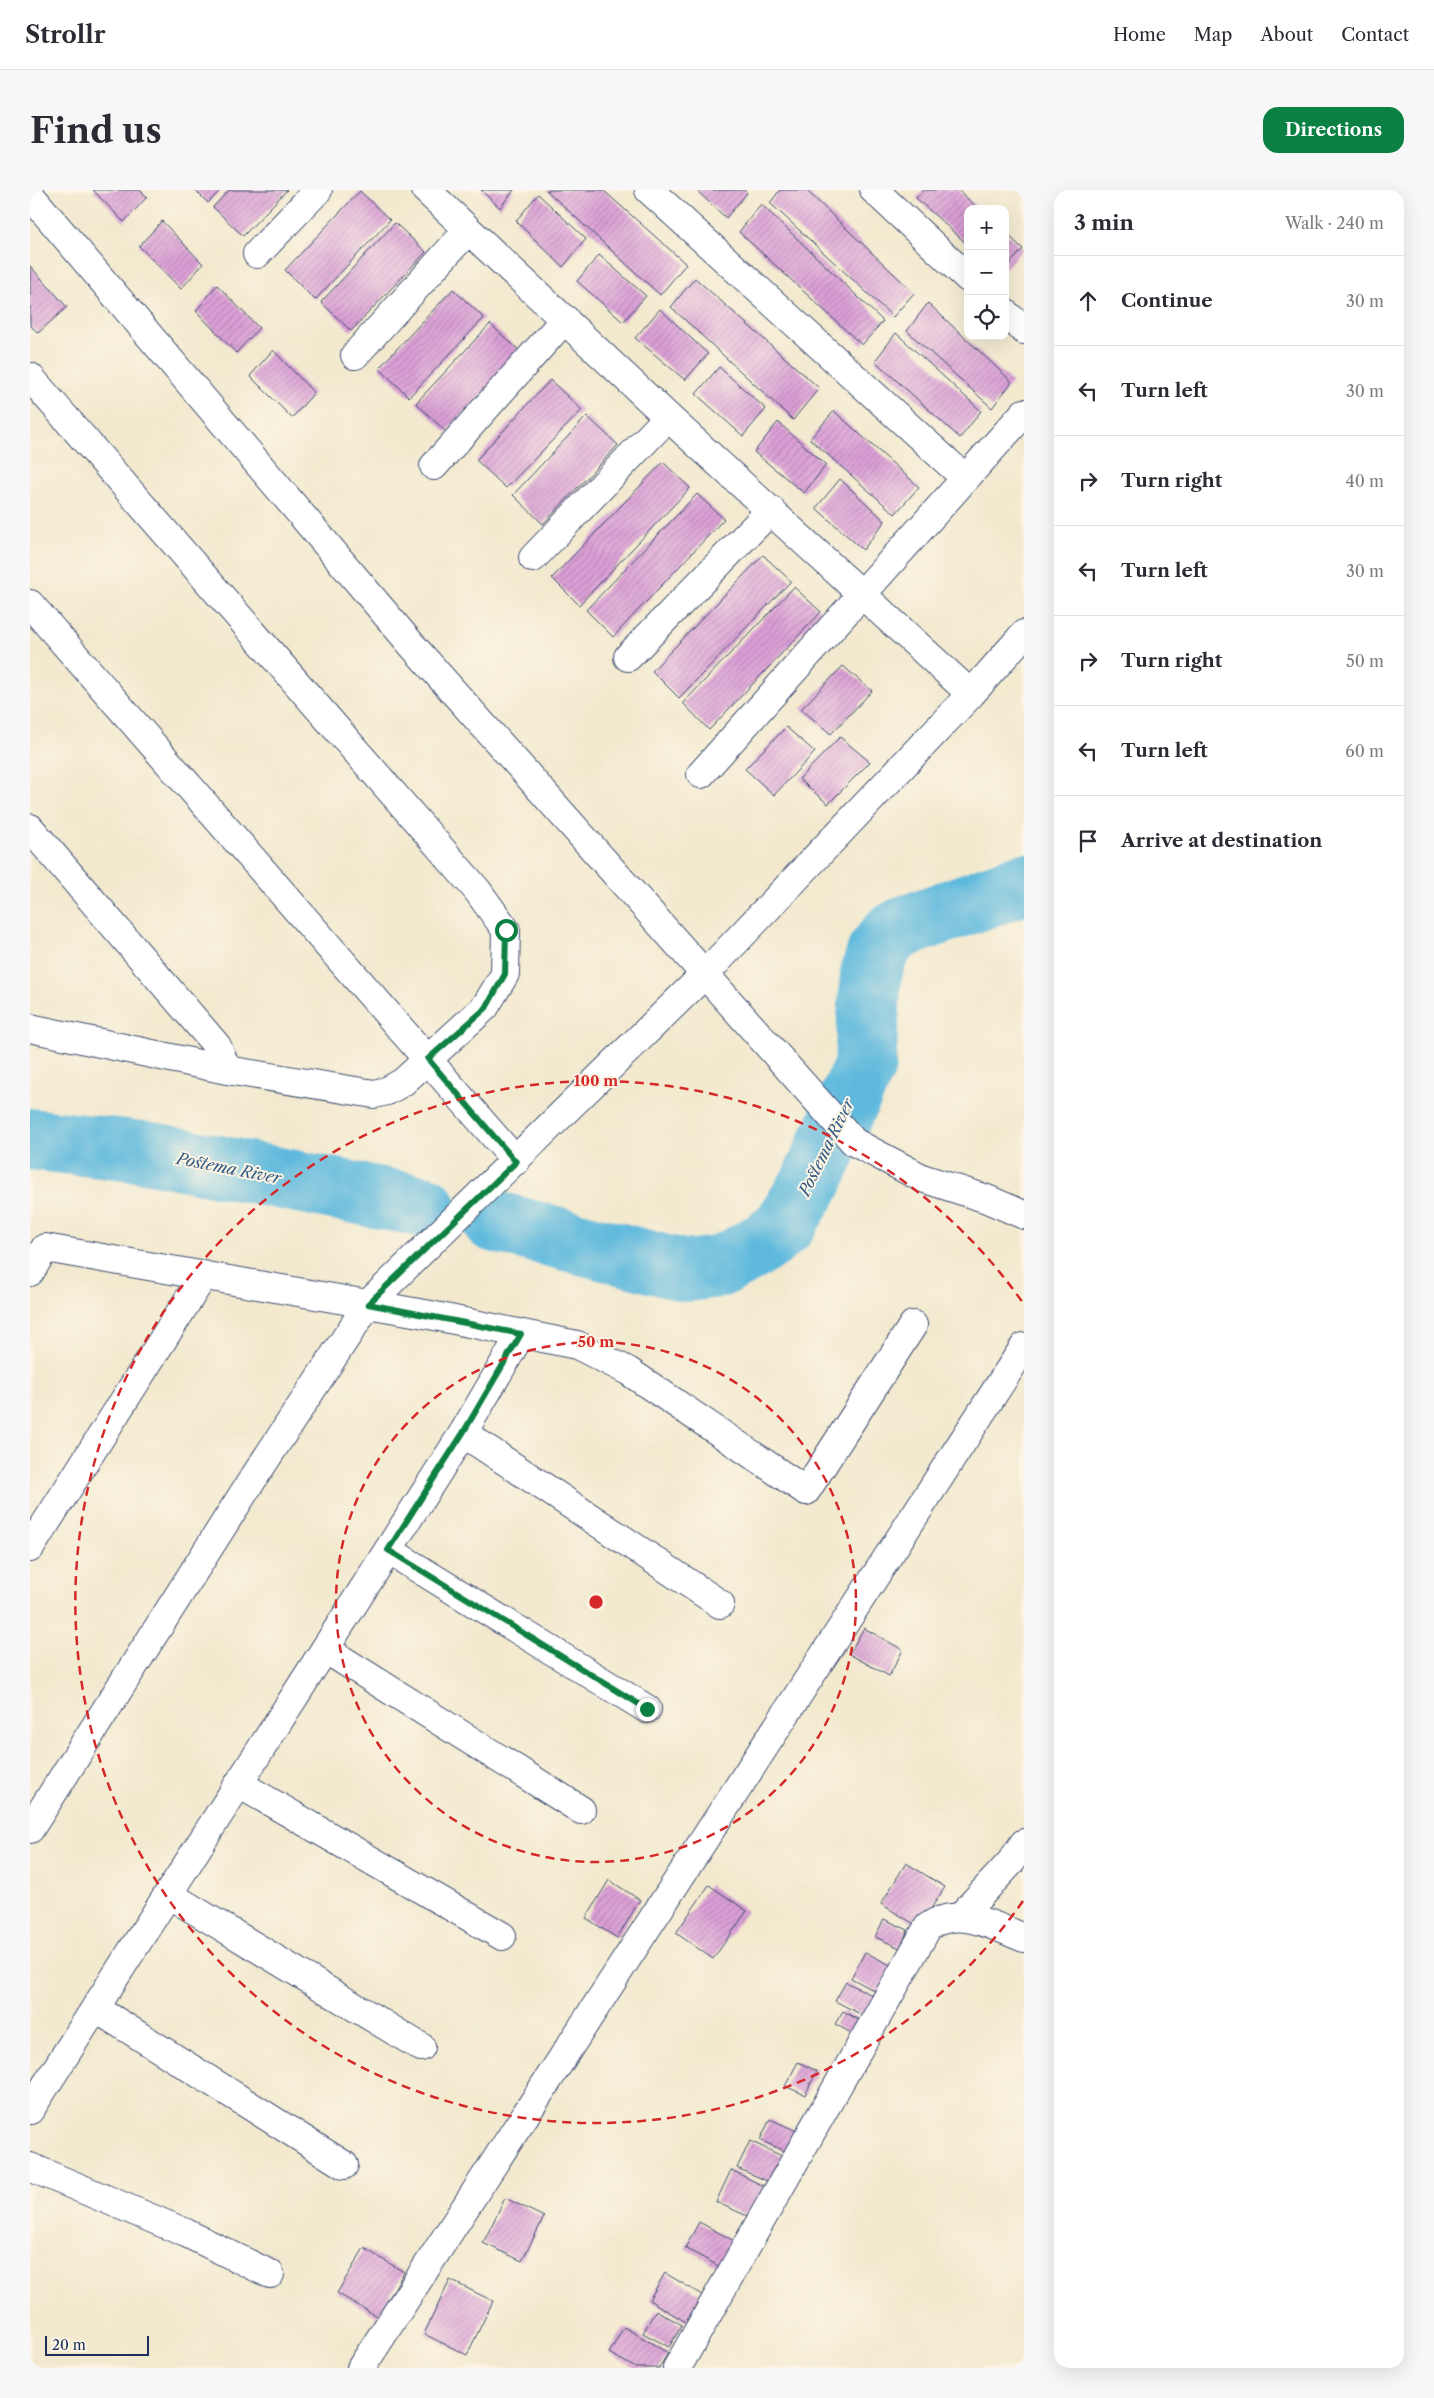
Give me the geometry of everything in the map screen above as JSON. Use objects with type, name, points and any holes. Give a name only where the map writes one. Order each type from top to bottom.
[{"type":"street","points":[[257,254],[318,190]]},
{"type":"street","points":[[426,190],[668,416],[971,694]]},
{"type":"street","points":[[649,190],[964,477]]},
{"type":"street","points":[[874,190],[964,274]]},
{"type":"street","points":[[30,195],[411,644],[854,1142],[922,1178],[958,1192],[987,1199],[1024,1216]]},
{"type":"street","points":[[355,355],[468,230]]},
{"type":"street","points":[[1009,317],[1024,330]]},
{"type":"street","points":[[434,466],[565,319]]},
{"type":"street","points":[[30,377],[476,890],[506,930],[505,974],[486,1008],[403,1082],[387,1091],[374,1094],[227,1070],[30,1028]]},
{"type":"street","points":[[700,774],[964,477],[1024,413]]},
{"type":"street","points":[[533,558],[668,416]]},
{"type":"street","points":[[628,657],[771,510]]},
{"type":"street","points":[[30,604],[516,1162]]},
{"type":"street","points":[[30,1829],[245,1491],[368,1304],[516,1162],[705,974],[971,694],[1024,634]]},
{"type":"street","points":[[30,828],[217,1046],[227,1070]]},
{"type":"street","points":[[30,1272],[38,1247],[368,1304],[577,1345],[628,1371],[806,1491],[913,1325]]},
{"type":"street","points":[[30,1548],[204,1275]]},
{"type":"street","points":[[30,2110],[463,1433],[521,1334]]},
{"type":"street","points":[[361,2368],[1024,1348]]},
{"type":"street","points":[[463,1433],[720,1604]]},
{"type":"street","points":[[388,1550],[647,1709]]},
{"type":"street","points":[[324,1649],[581,1810]]},
{"type":"street","points":[[238,1784],[502,1936]]},
{"type":"street","points":[[960,1917],[1011,1862],[1024,1844]]},
{"type":"street","points":[[168,1894],[421,2047]]},
{"type":"street","points":[[677,2368],[928,1927],[938,1919],[951,1916],[974,1918],[1024,1938]]},
{"type":"street","points":[[95,2008],[344,2165]]},
{"type":"street","points":[[30,2167],[186,2233],[270,2274]]},
{"type":"building","points":[[93,190],[140,190],[147,197],[124,222]]},
{"type":"building","points":[[195,190],[221,190],[208,203]]},
{"type":"building","points":[[229,190],[287,190],[243,236],[213,207]]},
{"type":"building","points":[[481,190],[514,190],[500,208]]},
{"type":"building","points":[[546,190],[603,190],[686,264],[660,295]]},
{"type":"building","points":[[696,190],[744,190],[747,193],[726,218]]},
{"type":"building","points":[[780,190],[806,190],[914,293],[893,317],[770,203]]},
{"type":"building","points":[[923,190],[958,190],[975,205],[964,205],[964,241],[916,198]]},
{"type":"building","points":[[360,191],[390,220],[315,300],[285,270]]},
{"type":"building","points":[[538,194],[586,239],[563,267],[516,221]]},
{"type":"building","points":[[761,204],[883,321],[862,345],[739,232]]},
{"type":"building","points":[[162,221],[203,264],[181,289],[139,246]]},
{"type":"building","points":[[395,223],[426,252],[351,331],[321,302]]},
{"type":"building","points":[[1009,236],[1023,249],[1009,265]]},
{"type":"building","points":[[599,255],[646,296],[623,322],[577,281]]},
{"type":"building","points":[[30,266],[67,307],[38,333],[30,325]]},
{"type":"building","points":[[695,278],[819,388],[793,420],[671,307]]},
{"type":"building","points":[[217,285],[259,328],[236,353],[196,311]]},
{"type":"building","points":[[453,289],[484,318],[409,397],[379,368]]},
{"type":"building","points":[[928,303],[964,337],[964,340],[967,340],[1012,382],[992,408],[907,331]]},
{"type":"building","points":[[660,309],[708,354],[685,380],[635,338]]},
{"type":"building","points":[[490,324],[521,352],[446,432],[416,403]]},
{"type":"building","points":[[896,333],[981,411],[960,438],[875,361]]},
{"type":"building","points":[[273,350],[314,393],[292,418],[250,376]]},
{"type":"building","points":[[719,367],[766,409],[743,436],[696,394]]},
{"type":"building","points":[[550,380],[582,410],[506,488],[476,460]]},
{"type":"building","points":[[834,411],[919,487],[895,514],[810,439]]},
{"type":"building","points":[[587,416],[618,445],[543,524],[513,495]]},
{"type":"building","points":[[778,422],[826,465],[804,493],[754,452]]},
{"type":"building","points":[[663,462],[690,488],[579,605],[552,578]]},
{"type":"building","points":[[840,479],[885,521],[863,550],[816,508]]},
{"type":"building","points":[[697,494],[724,519],[613,637],[586,610]]},
{"type":"building","points":[[763,555],[791,581],[679,698],[652,671]]},
{"type":"building","points":[[794,587],[821,612],[709,730],[683,703]]},
{"type":"building","points":[[843,666],[872,691],[831,734],[801,709]]},
{"type":"building","points":[[786,727],[815,752],[774,795],[745,769]]},
{"type":"building","points":[[840,737],[870,762],[828,804],[799,779]]},
{"type":"building","points":[[864,1628],[903,1650],[889,1676],[849,1654]]},
{"type":"building","points":[[906,1863],[945,1887],[919,1927],[881,1904]]},
{"type":"building","points":[[609,1880],[640,1900],[617,1938],[586,1918]]},
{"type":"building","points":[[709,1885],[747,1911],[713,1959],[676,1933]]},
{"type":"building","points":[[884,1919],[908,1930],[900,1948],[875,1937]]},
{"type":"building","points":[[865,1952],[900,1970],[886,1997],[851,1978]]},
{"type":"building","points":[[846,1982],[882,2000],[872,2020],[835,2001]]},
{"type":"building","points":[[843,2011],[869,2026],[862,2039],[835,2024]]},
{"type":"building","points":[[798,2062],[817,2071],[805,2095],[785,2086]]},
{"type":"building","points":[[770,2119],[799,2132],[789,2153],[760,2140]]},
{"type":"building","points":[[750,2141],[784,2157],[772,2183],[737,2168]]},
{"type":"building","points":[[731,2170],[768,2188],[754,2219],[716,2202]]},
{"type":"building","points":[[505,2198],[544,2217],[522,2261],[483,2243]]},
{"type":"building","points":[[699,2222],[738,2243],[724,2269],[685,2248]]},
{"type":"building","points":[[364,2248],[404,2272],[378,2317],[337,2293]]},
{"type":"building","points":[[665,2273],[702,2295],[686,2322],[649,2300]]},
{"type":"building","points":[[450,2280],[493,2301],[467,2355],[424,2334]]},
{"type":"building","points":[[656,2310],[682,2325],[669,2347],[643,2333]]},
{"type":"building","points":[[624,2327],[668,2353],[659,2368],[636,2368],[609,2353]]},
{"type":"waterway","name":"Postema River","points":[[493,1221],[686,1271],[718,1267],[768,1240],[784,1226],[811,1183],[865,1065],[871,973],[878,951],[891,934],[906,926],[1024,884]]},
{"type":"waterway","name":"Postema River","points":[[30,1139],[152,1153],[426,1207]]},
{"type":"route","points":[[506,930],[505,974],[486,1008],[428,1059],[516,1162],[473,1201],[368,1304],[521,1334],[463,1433],[388,1550],[647,1709]]}]
